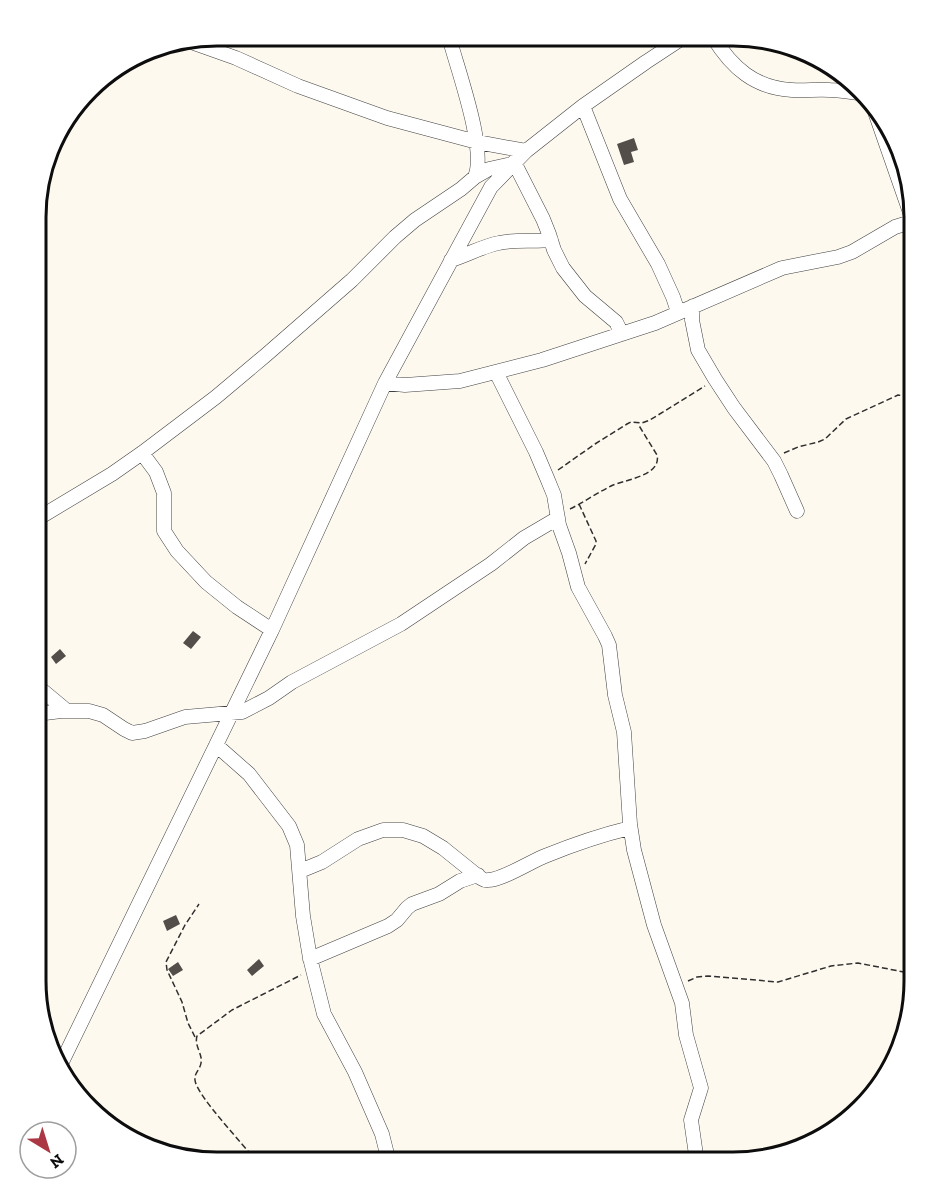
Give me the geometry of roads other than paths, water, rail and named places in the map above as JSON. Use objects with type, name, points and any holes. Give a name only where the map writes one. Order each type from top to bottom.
[{"type":"street","points":[[65,1056],[272,630],[385,383],[491,187],[526,151],[583,106],[670,46]]},
{"type":"street","points":[[718,46],[743,74],[762,84],[790,90],[848,92]]},
{"type":"street","points":[[205,47],[340,102],[387,118],[477,142],[526,151]]},
{"type":"street","points":[[452,47],[477,142],[479,166],[475,177]]},
{"type":"street","points":[[583,106],[620,199],[658,264],[678,312]]},
{"type":"street","points":[[890,151],[898,176]]},
{"type":"street","points":[[46,514],[112,474],[216,397],[352,280],[415,220],[475,177],[489,169],[513,163]]},
{"type":"street","points":[[513,163],[543,219],[563,268],[585,296],[616,322],[622,334]]},
{"type":"street","points":[[385,383],[405,385],[460,381],[542,360],[655,323],[782,268],[852,252],[904,224]]},
{"type":"street","points":[[451,260],[501,242],[551,240]]},
{"type":"street","points":[[693,306],[692,320],[698,350],[743,421],[774,461],[796,511]]},
{"type":"street","points":[[496,372],[547,478],[554,495],[558,525],[570,553],[578,587],[609,645],[615,696],[624,732],[630,828],[634,850],[651,915],[682,1003],[686,1035],[702,1088],[691,1120],[695,1151]]},
{"type":"street","points":[[142,453],[156,472],[164,493],[164,531],[177,551],[213,588],[272,630]]},
{"type":"street","points":[[46,713],[89,711],[103,715],[132,733],[145,731],[185,717],[242,712],[292,682],[401,624],[558,516]]},
{"type":"street","points":[[46,694],[67,711]]},
{"type":"street","points":[[216,745],[249,774],[289,826],[297,845],[303,916],[324,1014],[355,1072],[382,1134],[386,1151]]},
{"type":"street","points":[[300,871],[322,862],[358,839],[383,830],[404,830],[423,836],[443,848],[484,880],[489,880],[543,857],[606,834],[630,828]]},
{"type":"street","points":[[312,964],[388,926],[412,904],[478,875]]}]
